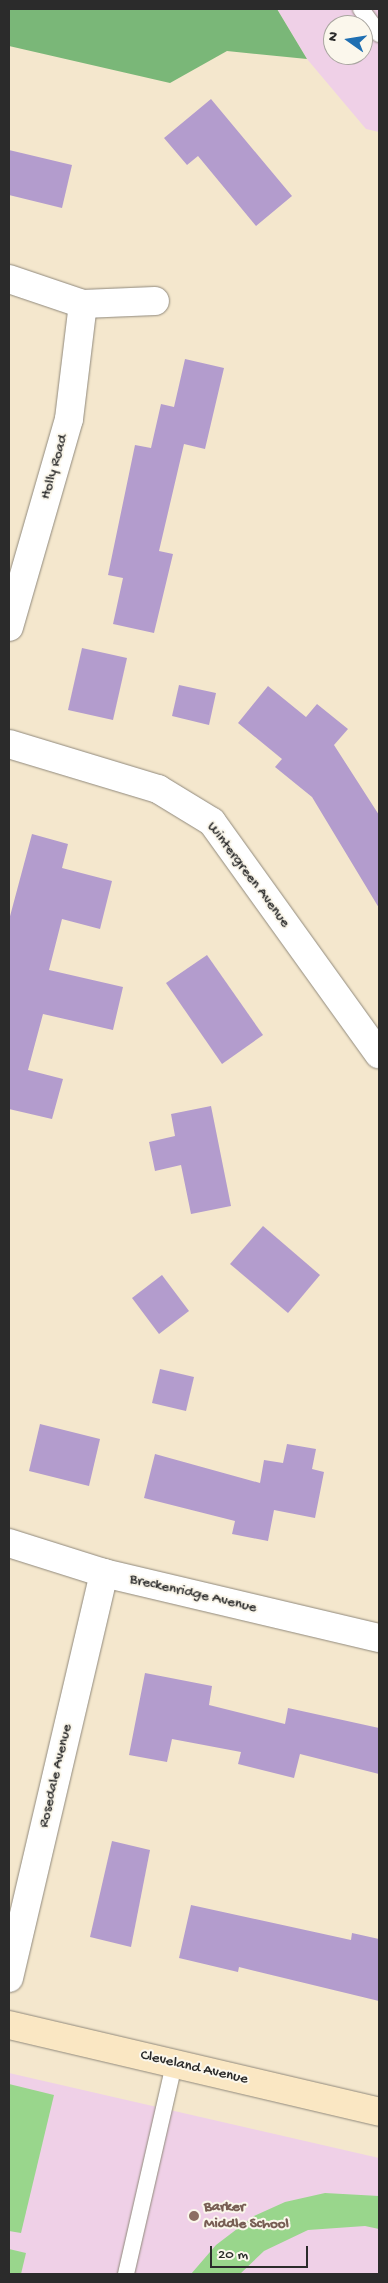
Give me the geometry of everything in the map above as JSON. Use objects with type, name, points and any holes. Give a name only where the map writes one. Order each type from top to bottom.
[{"type":"street","points":[[9,279],[83,304],[155,301]]},
{"type":"street","name":"Holly Road","points":[[9,627],[69,419],[83,304]]},
{"type":"street","name":"Wintergreen Avenue","points":[[9,744],[158,789],[212,822],[379,1054]]},
{"type":"street","name":"Breckenridge Avenue","points":[[9,1543],[104,1574],[379,1638]]},
{"type":"street","name":"Rosedale Avenue","points":[[9,1978],[104,1574]]},
{"type":"street","name":"Cleveland Avenue","points":[[9,2025],[379,2112]]},
{"type":"lane","points":[[361,9],[379,34]]},
{"type":"lane","points":[[126,2274],[174,2064]]},
{"type":"shaded area","points":[[277,9],[379,9],[379,132],[366,129],[307,59]]},
{"type":"shaded area","name":"Barker Middle School","points":[[9,2073],[379,2158],[379,2274],[9,2274]]},
{"type":"green space","points":[[9,9],[277,9],[307,59],[227,51],[170,83],[9,46]]},
{"type":"green space","points":[[9,2084],[54,2095],[21,2233],[9,2231]]},
{"type":"green space","points":[[325,2193],[379,2196],[379,2229],[365,2226],[308,2230],[264,2251],[240,2274],[191,2274],[216,2245],[254,2216],[285,2202]]},
{"type":"green space","points":[[9,2249],[26,2253],[21,2274],[9,2274]]},
{"type":"building","points":[[211,99],[292,196],[256,226],[198,156],[187,165],[164,138]]},
{"type":"building","points":[[9,150],[72,165],[62,208],[9,195]]},
{"type":"building","points":[[185,359],[224,368],[205,449],[184,444],[159,551],[173,554],[154,633],[113,624],[123,578],[108,575],[135,445],[151,448],[161,404],[174,407]]},
{"type":"building","points":[[82,648],[127,658],[113,720],[68,710]]},
{"type":"building","points":[[179,685],[216,693],[209,725],[172,716]]},
{"type":"building","points":[[268,686],[306,717],[317,704],[348,729],[334,745],[379,815],[379,908],[312,797],[275,767],[282,759],[238,723]]},
{"type":"building","points":[[32,834],[68,844],[62,868],[112,881],[100,929],[62,919],[49,970],[123,987],[113,1030],[43,1014],[28,1070],[63,1079],[52,1119],[9,1109],[9,920]]},
{"type":"building","points":[[207,955],[263,1035],[222,1064],[166,983]]},
{"type":"building","points":[[211,1106],[231,1206],[191,1214],[181,1165],[155,1171],[149,1142],[175,1136],[171,1114]]},
{"type":"building","points":[[263,1226],[320,1275],[288,1313],[230,1264]]},
{"type":"building","points":[[162,1275],[189,1311],[159,1334],[132,1298]]},
{"type":"building","points":[[160,1369],[194,1377],[186,1411],[152,1403]]},
{"type":"building","points":[[40,1424],[100,1439],[89,1486],[29,1471]]},
{"type":"building","points":[[287,1444],[316,1449],[312,1469],[324,1472],[315,1518],[274,1510],[268,1541],[232,1534],[235,1521],[144,1498],[155,1454],[260,1483],[264,1460],[283,1463]]},
{"type":"building","points":[[145,1673],[212,1686],[209,1705],[285,1724],[288,1708],[379,1728],[379,1774],[300,1754],[294,1778],[238,1764],[241,1752],[172,1739],[167,1762],[129,1755]]},
{"type":"building","points":[[112,1841],[150,1850],[131,1947],[90,1937]]},
{"type":"building","points":[[191,1905],[351,1940],[352,1933],[379,1939],[379,2001],[239,1967],[238,1972],[179,1958]]},
{"type":"place","name":"Barker Middle School","points":[[194,2216]]}]
